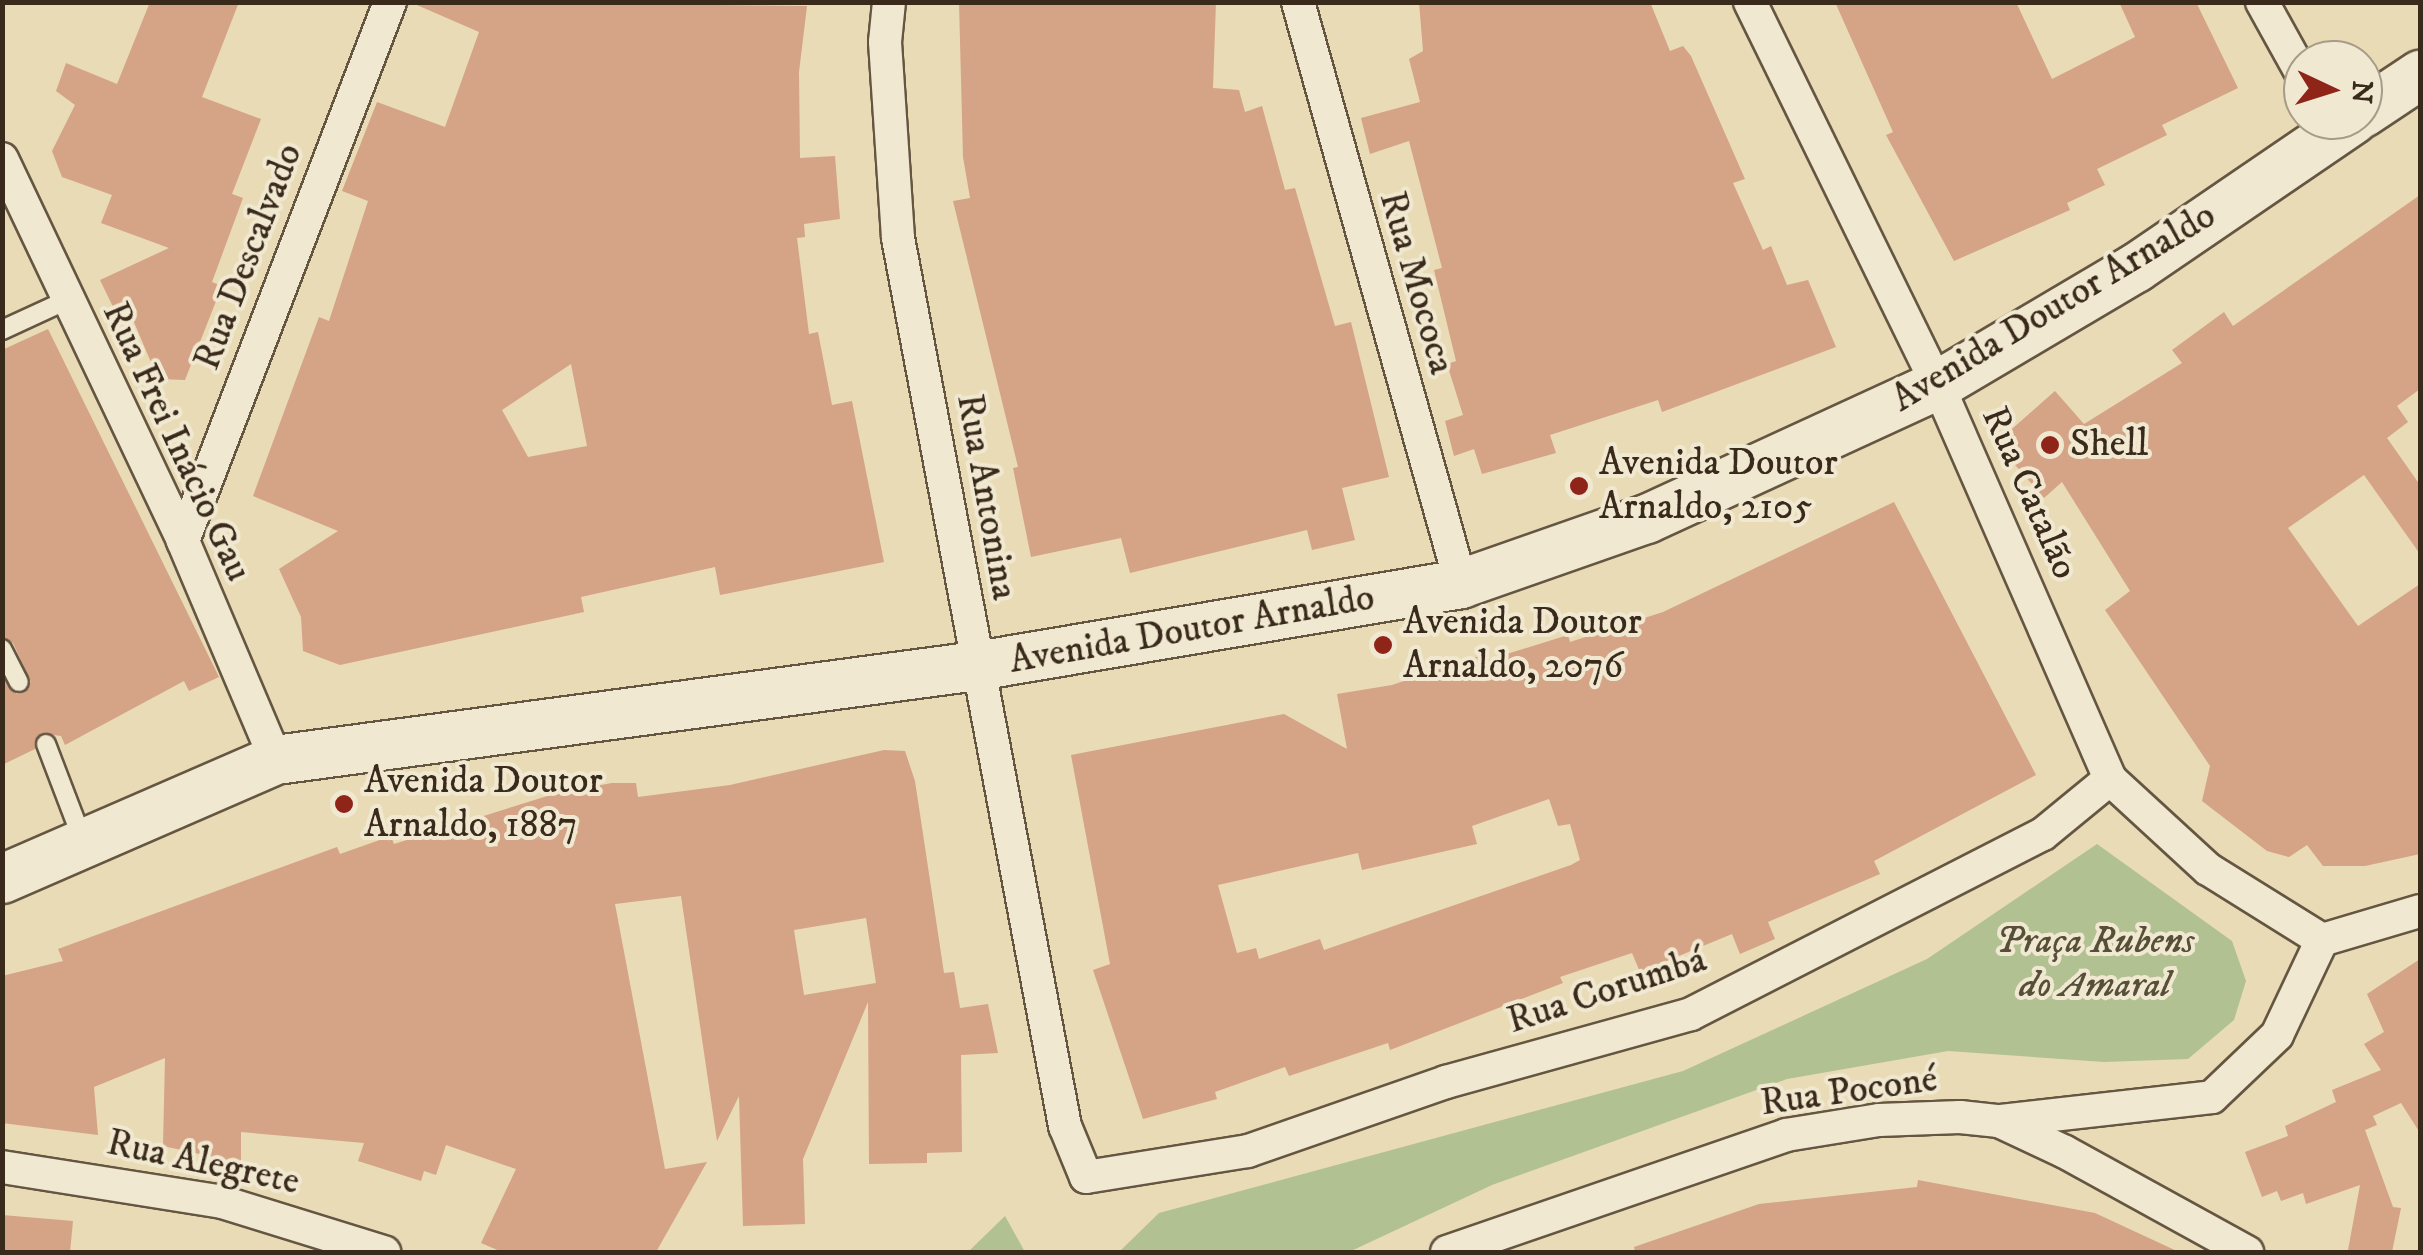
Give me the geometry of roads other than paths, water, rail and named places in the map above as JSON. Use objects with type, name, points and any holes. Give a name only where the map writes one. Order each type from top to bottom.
[{"type":"main road","name":"Avenida Doutor Arnaldo","points":[[2383,98],[2420,74]]},
{"type":"main road","name":"Avenida Doutor Arnaldo","points":[[2,879],[276,760],[977,666],[1461,584],[1647,519],[1938,385],[2136,268],[2319,140]]},
{"type":"street","name":"Rua Descalvado","points":[[183,541],[390,2]]},
{"type":"street","name":"Rua Antonina","points":[[889,2],[885,42],[898,238],[1066,1126],[1086,1177]]},
{"type":"street","name":"Rua Mococa","points":[[1298,2],[1461,584]]},
{"type":"street","name":"Rua Catalão","points":[[1750,2],[1938,385],[2110,779],[2208,869],[2322,940]]},
{"type":"street","points":[[2262,2],[2283,40]]},
{"type":"street","name":"Rua Frei Inácio Gau","points":[[2,159],[65,301],[183,541],[276,760]]},
{"type":"street","name":"Rua Corumbá","points":[[1086,1177],[1248,1151],[1446,1082],[1691,1014],[2043,834],[2110,779]]},
{"type":"street","points":[[1999,1121],[2212,1097],[2277,1035],[2322,940],[2420,911]]},
{"type":"street","name":"Rua Poconé","points":[[1447,1252],[1786,1135],[1879,1120],[1999,1121],[2247,1252]]},
{"type":"street","name":"Rua Alegrete","points":[[2,1167],[222,1202],[384,1252]]},
{"type":"lane","points":[[2,330],[65,301]]},
{"type":"lane","points":[[2,649],[18,682]]},
{"type":"lane","points":[[46,744],[84,844]]},
{"type":"place","name":"Shell","points":[[2050,445]]},
{"type":"place","name":"Avenida Doutor Arnaldo, 2105","points":[[1579,486]]},
{"type":"place","name":"Avenida Doutor Arnaldo, 2076","points":[[1383,645]]},
{"type":"place","name":"Avenida Doutor Arnaldo, 1887","points":[[344,804]]},
{"type":"park label","name":"Praça Rubens do Amaral","points":[[2095,964]]}]
